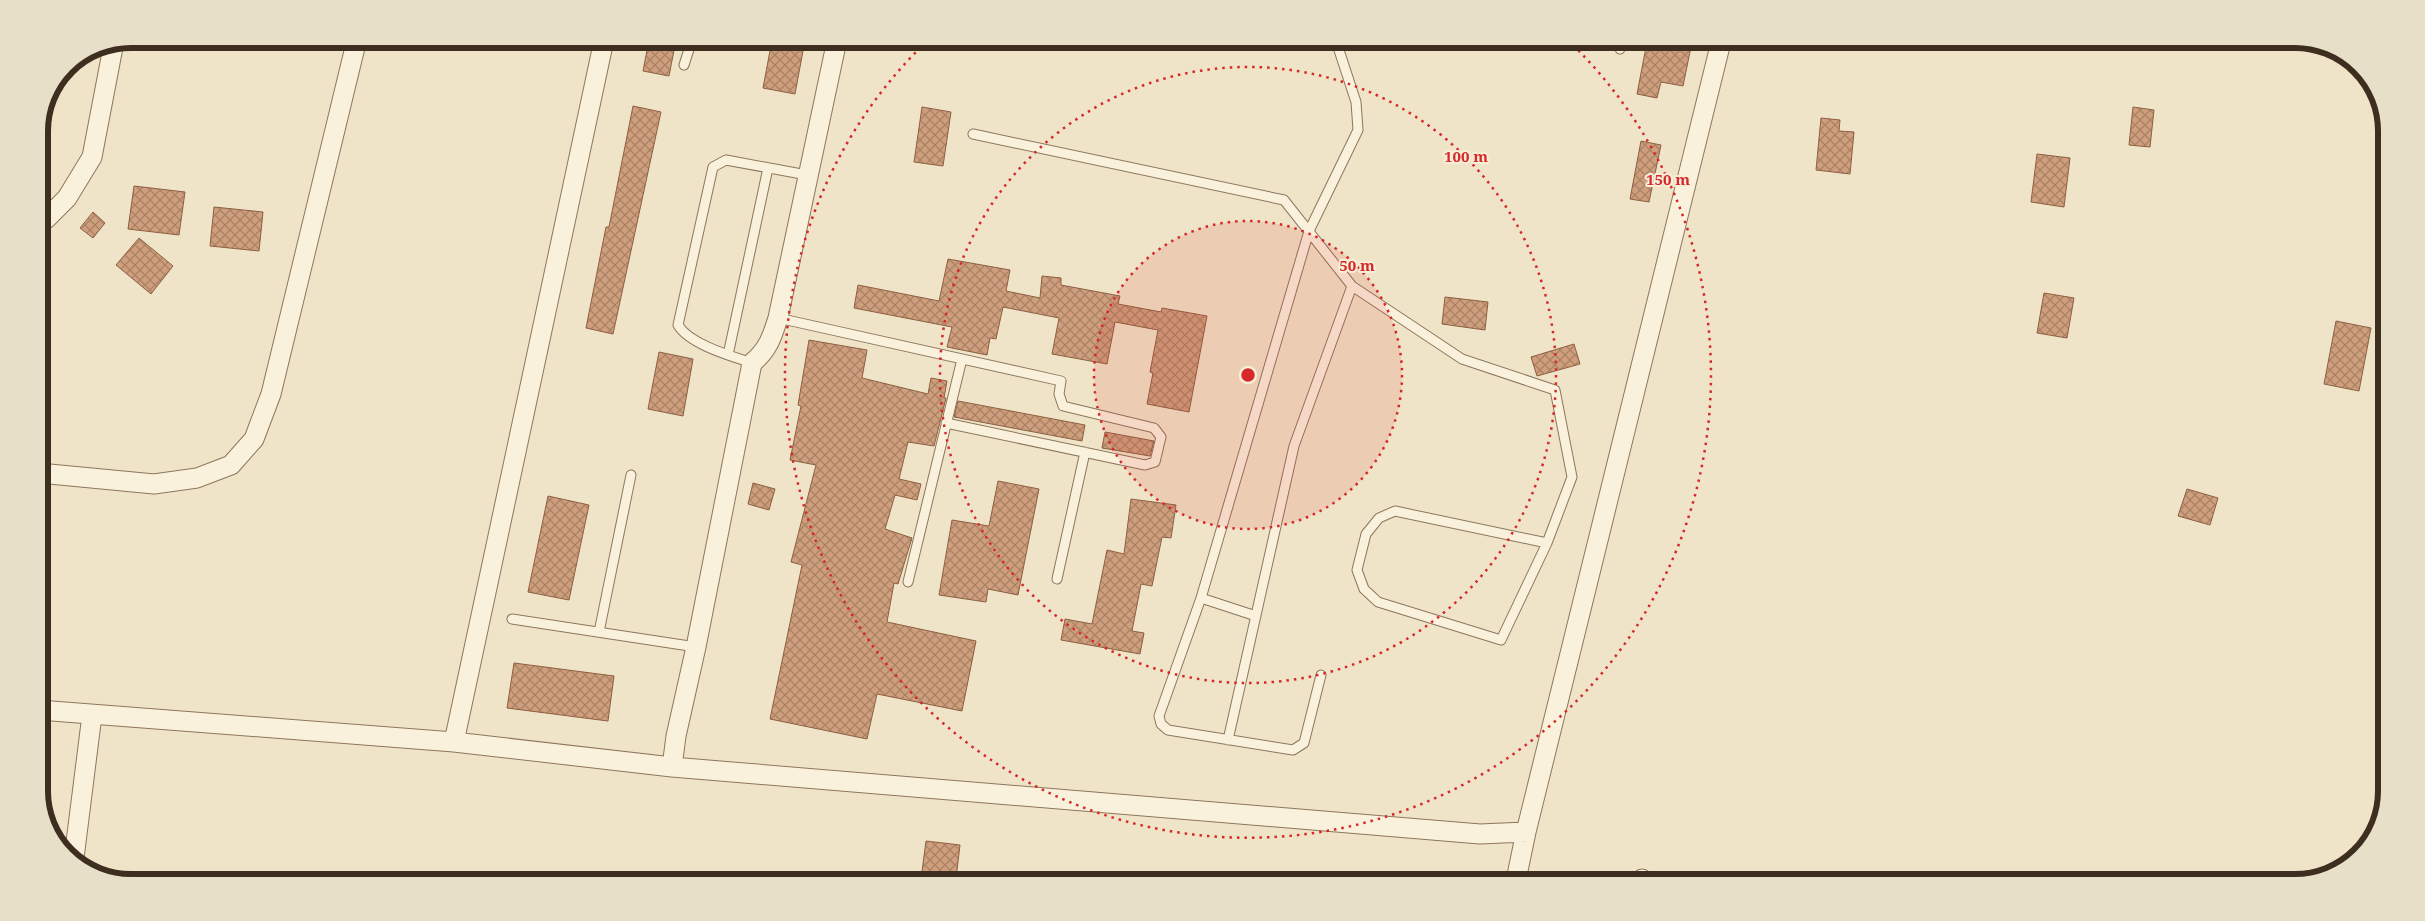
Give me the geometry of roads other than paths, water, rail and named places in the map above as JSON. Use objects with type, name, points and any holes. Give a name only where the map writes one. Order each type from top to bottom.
[{"type":"street","points":[[48,474],[154,484],[197,478],[231,465],[254,439],[271,394],[355,48]]},
{"type":"street","points":[[454,742],[602,48]]},
{"type":"street","points":[[672,767],[676,736],[696,647],[752,363],[762,355],[770,343],[778,318],[835,48]]},
{"type":"street","points":[[1517,874],[1720,48]]},
{"type":"street","points":[[48,217],[67,198],[92,157],[113,49]]},
{"type":"street","points":[[48,711],[454,742],[672,767],[1470,833],[1526,832]]},
{"type":"street","points":[[75,851],[92,715]]},
{"type":"lane","points":[[684,64],[689,48]]},
{"type":"lane","points":[[1321,675],[1304,743],[1293,750],[1168,730],[1161,724],[1159,716],[1201,598],[1309,230],[1358,130],[1356,102],[1338,48]]},
{"type":"lane","points":[[973,134],[1284,200],[1352,286],[1462,359],[1556,390],[1572,477],[1547,543],[1502,640],[1378,602],[1364,589],[1357,570],[1366,534],[1379,518],[1395,511],[1547,543]]},
{"type":"lane","points":[[752,363],[728,355],[683,334],[678,325],[713,167],[726,160],[807,175]]},
{"type":"lane","points":[[728,355],[768,168]]},
{"type":"lane","points":[[1228,740],[1294,446],[1352,286]]},
{"type":"lane","points":[[778,318],[1062,381],[1059,394],[1063,406],[1154,428],[1161,437],[1155,462],[1145,465],[946,423]]},
{"type":"lane","points":[[908,582],[962,359]]},
{"type":"lane","points":[[1057,579],[1086,452]]},
{"type":"lane","points":[[599,632],[631,475]]},
{"type":"lane","points":[[1201,598],[1256,616]]},
{"type":"lane","points":[[512,619],[696,647]]}]
